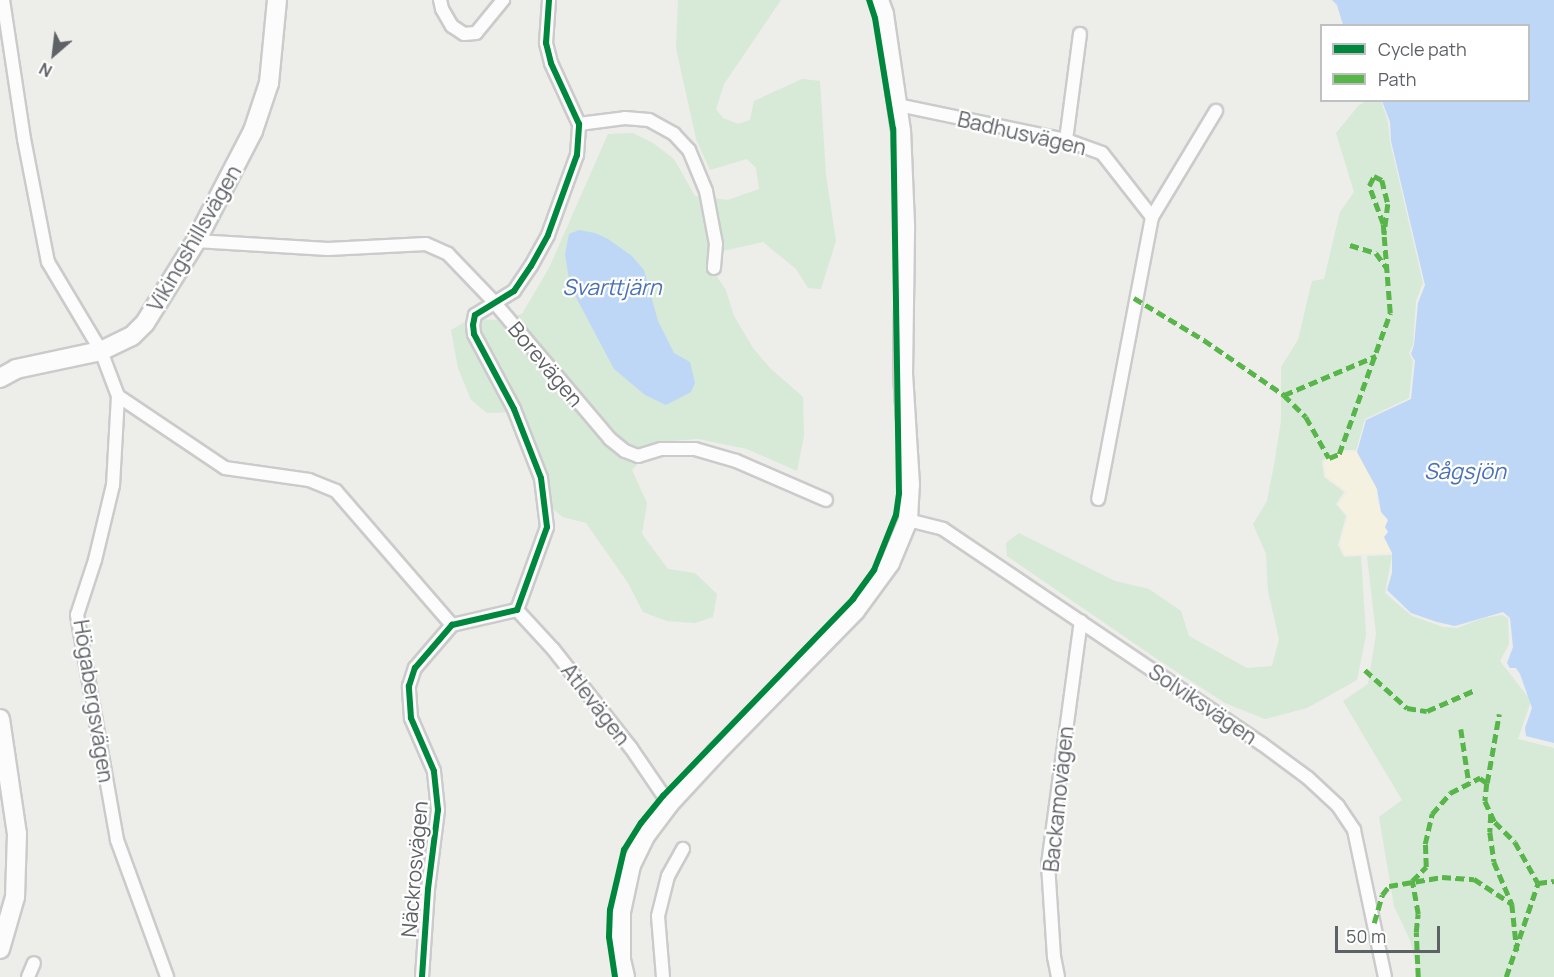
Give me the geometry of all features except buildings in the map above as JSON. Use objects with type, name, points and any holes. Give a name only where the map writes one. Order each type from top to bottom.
[{"type":"street","name":"Högabergsvägen","points":[[3,0],[24,139],[48,262],[101,351],[118,396],[113,485],[95,560],[76,615],[117,840],[168,977]]},
{"type":"street","name":"Vikingshillsvägen","points":[[0,378],[16,369],[101,351],[132,336],[145,323],[196,241],[243,153],[263,105],[269,83],[277,0]]},
{"type":"street","points":[[440,0],[442,9],[452,26],[465,34],[476,33],[503,0]]},
{"type":"street","points":[[118,396],[225,468],[309,480],[336,491],[452,625],[517,610],[547,527],[541,478],[514,409],[474,334],[476,315],[514,291],[548,235],[577,155],[579,124],[546,43],[549,0]]},
{"type":"street","points":[[625,977],[620,935],[625,888],[637,851],[669,804],[855,611],[890,563],[908,520],[910,485],[903,375],[905,225],[898,105],[879,0]]},
{"type":"street","points":[[1066,140],[1080,34]]},
{"type":"street","name":"Badhusvägen","points":[[898,105],[1066,140],[1102,153],[1152,217]]},
{"type":"street","points":[[1098,499],[1152,217],[1216,111]]},
{"type":"street","points":[[579,124],[625,118],[649,120],[674,134],[689,150],[706,191],[716,244],[714,268]]},
{"type":"street","name":"Borevägen","points":[[196,241],[328,249],[426,244],[448,254],[494,303],[610,439],[625,452],[638,456],[661,449],[696,449],[747,465],[826,500]]},
{"type":"street","name":"Solviksvägen","points":[[908,520],[942,529],[1081,621],[1262,744],[1308,778],[1338,806],[1354,830],[1385,977]]},
{"type":"street","name":"Atlevägen","points":[[517,610],[612,723],[669,804]]},
{"type":"street","name":"Backamovägen","points":[[1058,977],[1054,957],[1048,864],[1081,621]]},
{"type":"street","name":"Näckrosvägen","points":[[422,977],[428,889],[438,810],[434,771],[411,718],[409,686],[415,668],[452,625]]},
{"type":"street","points":[[0,719],[17,834],[15,897],[0,949]]},
{"type":"street","points":[[663,977],[658,916],[668,876],[683,849]]},
{"type":"street","points":[[28,977],[34,963]]},
{"type":"green space","points":[[678,0],[781,0],[724,84],[716,109],[723,118],[738,124],[750,120],[754,101],[802,79],[820,81],[826,175],[836,241],[821,289],[808,288],[796,269],[763,242],[723,251],[711,268],[726,290],[734,316],[753,348],[770,368],[803,397],[804,436],[797,471],[747,449],[698,439],[659,442],[632,470],[647,503],[642,534],[668,569],[695,573],[717,594],[713,617],[695,623],[667,621],[643,612],[628,583],[586,523],[563,517],[553,509],[548,476],[521,412],[487,413],[471,400],[458,368],[451,330],[470,319],[497,320],[522,314],[549,268],[608,134],[633,133],[653,143],[674,159],[695,196],[728,200],[759,189],[756,168],[747,159],[710,170],[696,139],[676,48]]},
{"type":"green space","points":[[1364,102],[1381,102],[1388,122],[1390,142],[1423,283],[1416,301],[1413,345],[1409,353],[1413,361],[1409,398],[1365,419],[1356,450],[1340,450],[1327,456],[1322,462],[1324,477],[1344,492],[1336,504],[1346,516],[1338,545],[1344,557],[1361,556],[1366,635],[1357,680],[1307,708],[1265,719],[1225,703],[1157,659],[1007,556],[1006,543],[1019,533],[1115,581],[1149,589],[1181,611],[1189,636],[1247,668],[1272,666],[1279,639],[1268,591],[1266,554],[1253,524],[1267,501],[1274,465],[1281,421],[1281,367],[1298,340],[1312,281],[1324,279],[1340,212],[1354,192],[1336,133],[1359,105]]},
{"type":"green space","points":[[1392,555],[1385,593],[1412,616],[1443,627],[1457,628],[1484,618],[1502,615],[1508,618],[1509,644],[1500,661],[1531,701],[1518,739],[1554,748],[1554,977],[1418,977],[1410,940],[1394,906],[1379,817],[1402,800],[1343,701],[1368,684],[1376,634],[1367,556]]},
{"type":"sand","points":[[1341,451],[1357,452],[1377,489],[1377,502],[1388,520],[1389,531],[1385,537],[1392,553],[1345,555],[1340,544],[1348,516],[1338,505],[1347,492],[1326,476],[1324,460]]},
{"type":"water","name":"Sågsjön","points":[[1332,0],[1554,0],[1554,743],[1526,736],[1525,728],[1532,708],[1520,674],[1516,668],[1510,668],[1507,663],[1513,647],[1510,618],[1503,612],[1455,626],[1437,622],[1411,613],[1387,590],[1392,573],[1392,553],[1384,537],[1388,532],[1385,527],[1388,520],[1381,512],[1377,489],[1357,452],[1366,420],[1411,399],[1415,361],[1411,354],[1418,303],[1425,285],[1391,141],[1390,122],[1382,102],[1530,102],[1530,24],[1343,24],[1337,5]]},
{"type":"water","name":"Svarttjärn","points":[[579,230],[595,233],[608,239],[632,256],[644,270],[658,321],[674,353],[690,362],[695,383],[691,392],[666,405],[645,395],[614,369],[570,286],[565,254],[569,234]]},
{"type":"marked path","points":[[1134,298],[1204,340],[1284,395],[1306,417],[1329,458],[1339,454],[1390,313],[1383,224],[1369,186],[1374,176],[1382,180],[1388,204],[1384,235]]},
{"type":"marked path","points":[[1350,245],[1376,253],[1387,268]]},
{"type":"marked path","points":[[1284,395],[1376,356]]},
{"type":"marked path","points":[[1365,670],[1407,708],[1427,711],[1475,690]]},
{"type":"marked path","points":[[1487,783],[1499,714]]},
{"type":"marked path","points":[[1461,729],[1469,783]]},
{"type":"marked path","points":[[1418,977],[1416,932],[1418,914],[1412,881],[1426,867],[1425,844],[1432,814],[1450,793],[1480,778],[1487,783],[1485,801],[1495,822],[1515,842],[1538,883],[1554,881]]},
{"type":"marked path","points":[[1491,814],[1490,832],[1494,862],[1512,904],[1517,951]]},
{"type":"marked path","points":[[1374,923],[1382,895],[1389,886],[1442,877],[1474,879],[1512,904]]},
{"type":"marked path","points":[[1506,977],[1538,883]]},
{"type":"cycle path","points":[[422,977],[428,889],[438,810],[434,771],[411,718],[409,686],[415,668],[452,625],[517,610],[547,527],[541,478],[514,409],[474,334],[473,325],[475,315],[514,291],[531,266],[548,235],[577,155],[579,124],[551,63],[546,43],[549,0]]},
{"type":"cycle path","points":[[615,977],[609,937],[610,910],[624,850],[641,823],[663,796],[853,599],[874,570],[896,515],[899,493],[893,129],[875,18],[869,0]]}]
